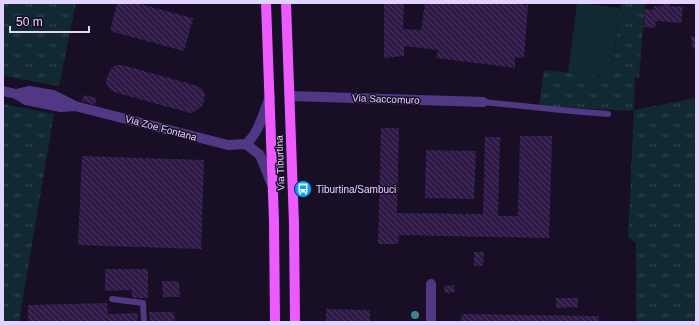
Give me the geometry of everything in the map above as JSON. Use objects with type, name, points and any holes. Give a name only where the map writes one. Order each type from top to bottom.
[{"type":"main road","name":"Via Tiburtina","points":[[266,3],[273,188],[276,322]]},
{"type":"main road","name":"Via Tiburtina","points":[[286,3],[294,224],[295,322]]},
{"type":"street","name":"Via Zoe Fontana","points":[[3,91],[16,94],[26,100],[62,107],[76,106],[222,144],[246,144]]},
{"type":"street","name":"Via Saccomuro","points":[[290,96],[483,102]]},
{"type":"street","points":[[270,97],[256,130],[246,144],[260,155],[273,188]]},
{"type":"street","points":[[431,284],[431,322]]},
{"type":"lane","points":[[483,102],[571,112],[608,114]]},
{"type":"lane","points":[[112,299],[143,303],[144,322]]},
{"type":"green space","points":[[3,3],[76,3],[59,86],[3,76]]},
{"type":"green space","points":[[577,3],[620,8],[611,78],[568,73]]},
{"type":"green space","points":[[621,3],[645,3],[639,78],[635,78],[634,110],[629,111],[539,106],[544,70],[611,78]]},
{"type":"green space","points":[[696,98],[696,322],[636,322],[636,243],[628,237],[634,110]]},
{"type":"green space","points":[[3,104],[54,114],[19,322],[3,322]]},
{"type":"building","points":[[117,3],[136,3],[193,18],[184,51],[110,31]]},
{"type":"building","points":[[384,3],[404,3],[403,29],[421,30],[425,3],[524,3],[523,5],[528,5],[524,58],[515,57],[515,68],[436,58],[438,50],[404,46],[404,56],[384,58]]},
{"type":"building","points":[[664,3],[670,3],[670,6],[683,7],[681,23],[656,21],[655,28],[644,27],[645,9],[654,10],[654,6],[663,6]]},
{"type":"building","points":[[696,36],[696,49],[693,49],[691,37]]},
{"type":"building","points":[[116,65],[122,65],[198,86],[205,94],[203,105],[196,111],[190,113],[114,92],[107,86],[106,80],[110,70]]},
{"type":"building","points":[[84,95],[97,98],[95,105],[82,101]]},
{"type":"building","points":[[381,128],[399,128],[397,213],[483,214],[485,137],[500,137],[498,216],[518,216],[520,136],[552,136],[549,238],[399,235],[398,244],[378,244]]},
{"type":"building","points":[[426,150],[476,151],[474,199],[425,198]]},
{"type":"building","points":[[82,156],[204,160],[201,249],[78,245]]},
{"type":"building","points":[[474,252],[484,252],[483,266],[474,266]]},
{"type":"building","points":[[105,269],[148,269],[148,298],[132,298],[132,290],[105,291]]},
{"type":"building","points":[[162,281],[179,281],[180,297],[163,297]]},
{"type":"building","points":[[454,285],[455,292],[445,293],[444,286]]},
{"type":"building","points":[[556,298],[578,298],[578,307],[556,308]]},
{"type":"building","points":[[107,303],[108,314],[138,313],[138,322],[28,322],[28,305]]},
{"type":"building","points":[[326,309],[370,310],[370,322],[326,322]]},
{"type":"building","points":[[149,312],[174,312],[175,322],[150,322]]},
{"type":"building","points":[[462,314],[599,316],[599,322],[461,322]]},
{"type":"place","name":"Tiburtina/Sambuci","points":[[303,189]]}]
